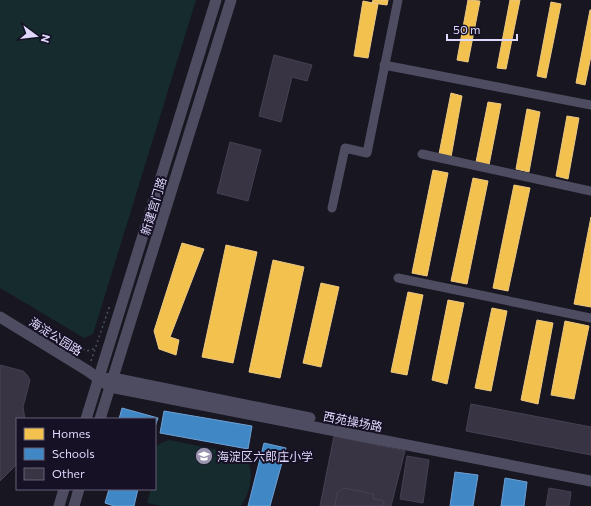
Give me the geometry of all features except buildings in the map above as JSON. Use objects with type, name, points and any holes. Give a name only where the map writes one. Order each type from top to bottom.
[{"type":"street","name":"新建宫门路","points":[[86,418],[216,0]]},
{"type":"street","name":"新建宫门路","points":[[100,418],[231,0]]},
{"type":"street","points":[[332,208],[345,148],[367,153],[398,0]]},
{"type":"street","points":[[384,65],[591,104]]},
{"type":"street","points":[[422,154],[591,191]]},
{"type":"street","points":[[398,278],[591,318]]},
{"type":"street","name":"海淀公园路","points":[[0,317],[88,371],[98,379],[112,382]]},
{"type":"street","name":"西苑操场路","points":[[112,382],[591,476]]},
{"type":"street","name":"西苑操场路","points":[[112,382],[591,481]]},
{"type":"street","points":[[59,506],[64,490]]},
{"type":"street","points":[[74,506],[79,490]]},
{"type":"path","points":[[24,320],[87,350],[96,348]]},
{"type":"green space","points":[[0,0],[196,0],[93,334],[84,338],[0,288]]},
{"type":"green space","points":[[169,440],[238,454],[244,458],[249,465],[251,477],[247,496],[241,506],[161,506],[147,503],[151,490],[156,490],[156,447],[159,444]]},
{"type":"place","name":"海淀区六郎庄小学","points":[[204,456]]}]
